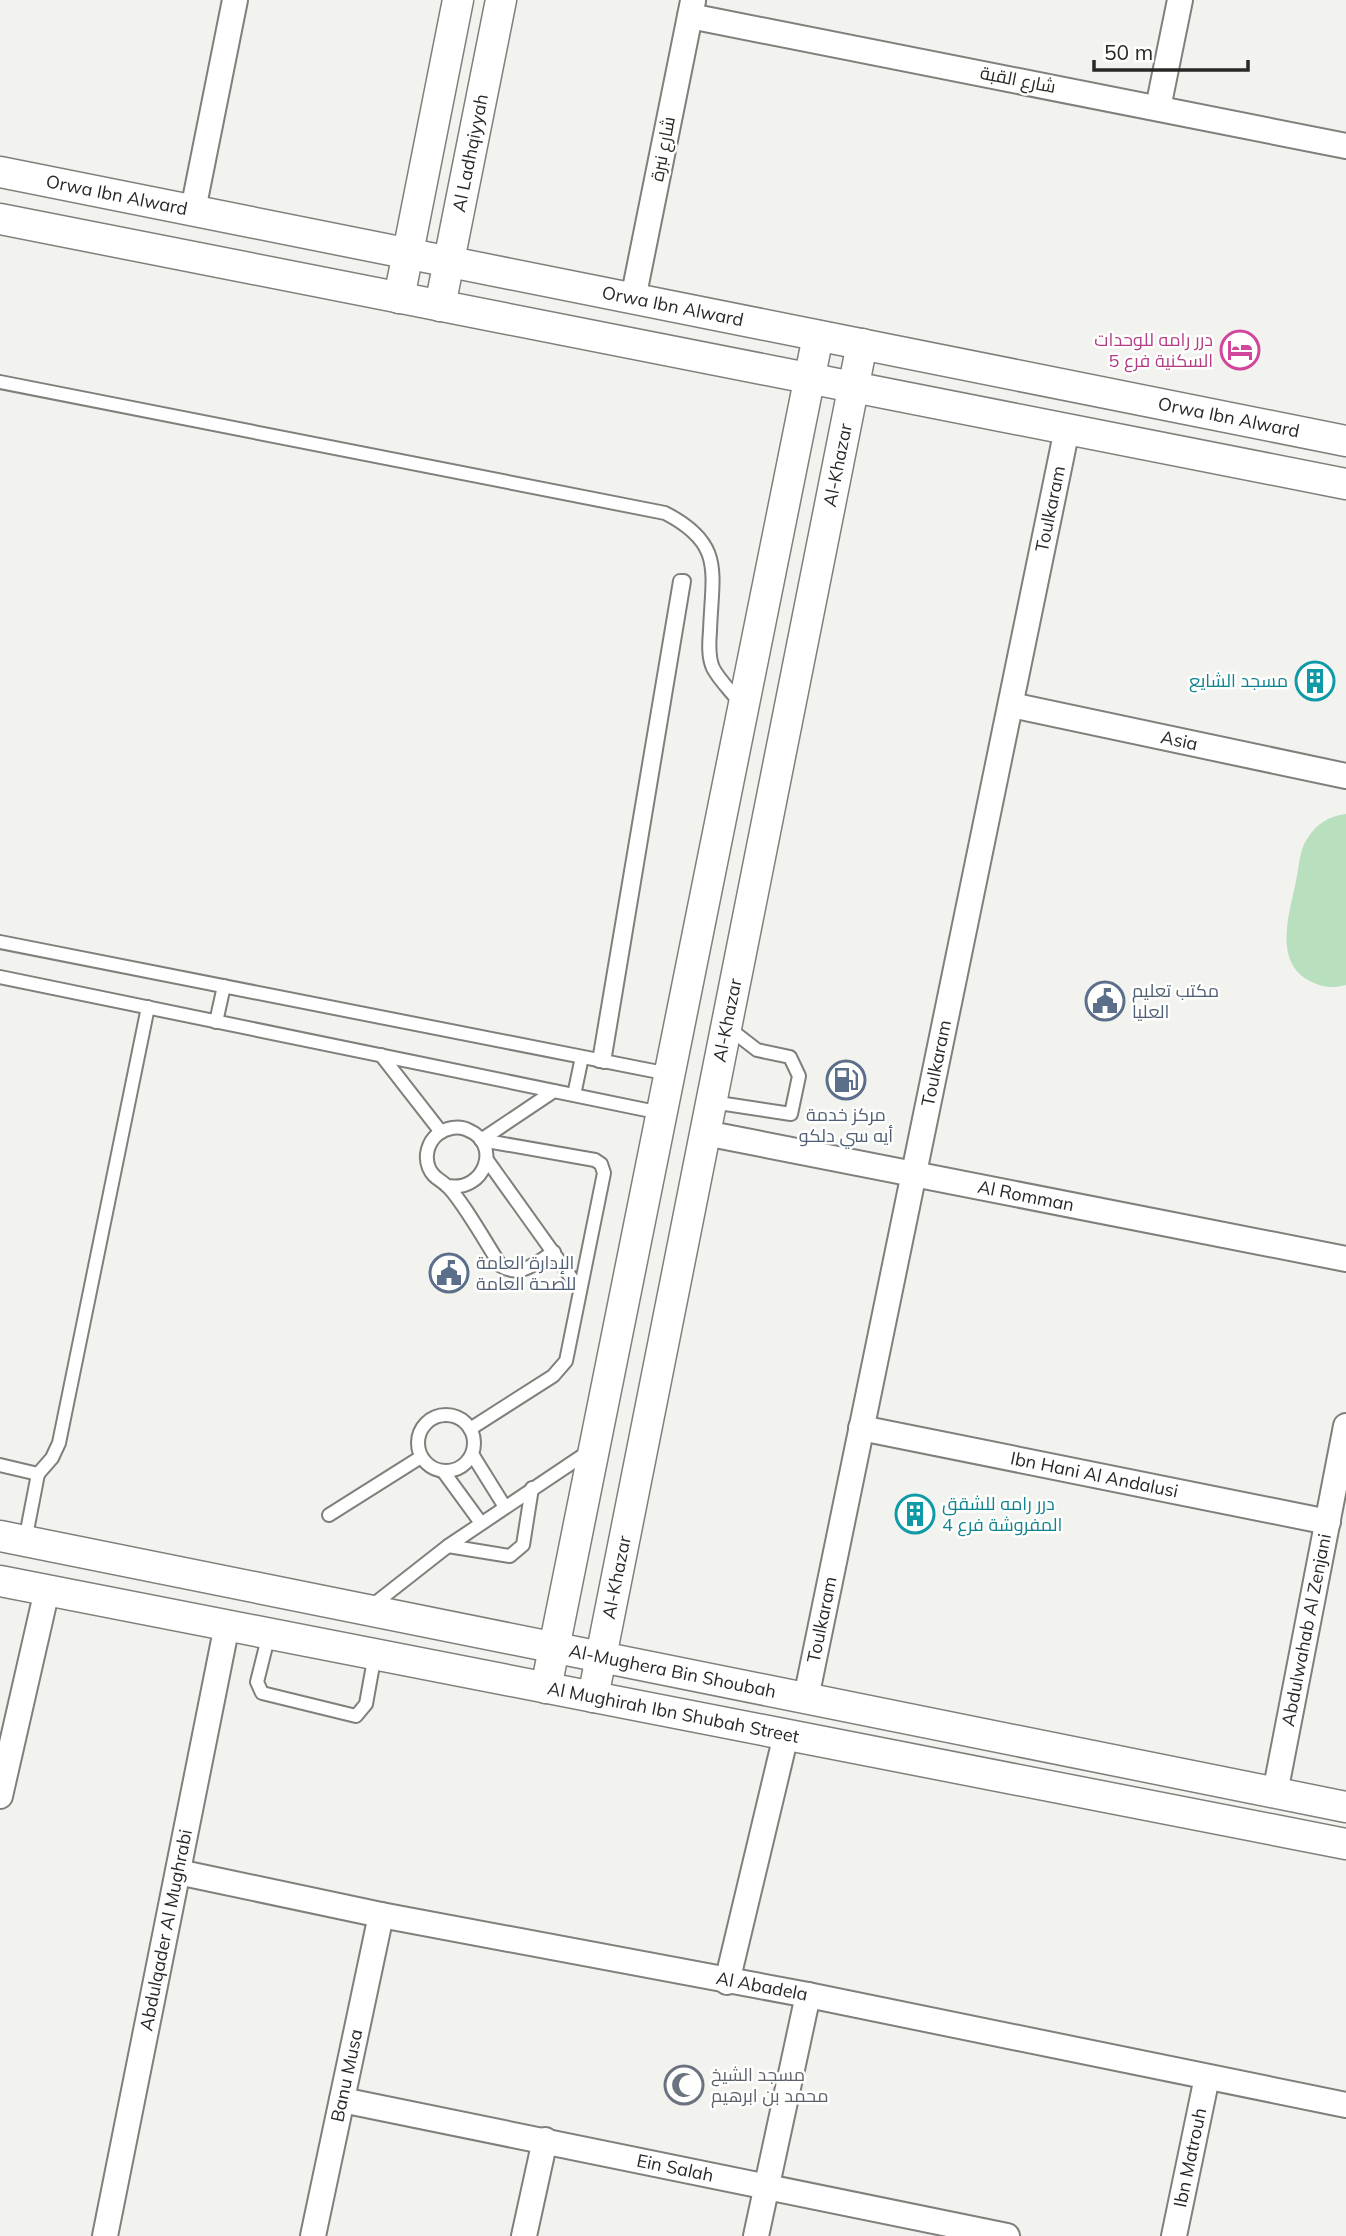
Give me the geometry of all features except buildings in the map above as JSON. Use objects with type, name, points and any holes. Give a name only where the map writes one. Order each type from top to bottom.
[{"type":"street","points":[[193,210],[235,0]]},
{"type":"street","points":[[399,298],[458,0]]},
{"type":"street","name":"Al Ladhqiyyah","points":[[440,306],[501,0]]},
{"type":"street","points":[[1158,108],[1180,0]]},
{"type":"street","name":"شارع القبة","points":[[692,8],[1346,146]]},
{"type":"street","name":"شارع نبرة","points":[[633,299],[692,8]]},
{"type":"street","name":"Orwa Ibn Alward","points":[[0,172],[1346,441]]},
{"type":"street","points":[[0,219],[1346,484]]},
{"type":"street","points":[[546,1688],[818,336]]},
{"type":"street","name":"Al-Khazar","points":[[593,1697],[862,344]]},
{"type":"street","name":"Toulkaram","points":[[806,1699],[1067,429]]},
{"type":"street","name":"Asia","points":[[1011,705],[1346,776]]},
{"type":"street","name":"Al Romman","points":[[705,1133],[1346,1259]]},
{"type":"street","name":"Abdulwahab Al Zenjani","points":[[1275,1793],[1346,1426]]},
{"type":"street","name":"Ibn Hani Al Andalusi","points":[[862,1428],[1328,1522]]},
{"type":"street","name":"Al-Mughera Bin Shoubah","points":[[13,1539],[1346,1807]]},
{"type":"street","name":"Al Mughirah Ibn Shubah Street","points":[[0,1581],[1346,1844]]},
{"type":"street","points":[[0,1796],[47,1590]]},
{"type":"street","name":"Abdulqader Al Mughrabi","points":[[105,2236],[227,1625]]},
{"type":"street","points":[[727,1982],[786,1735]]},
{"type":"street","name":"Al Abadela","points":[[178,1872],[381,1915],[808,1996],[1346,2105]]},
{"type":"street","name":"Banu Musa","points":[[313,2236],[381,1915]]},
{"type":"street","points":[[756,2236],[808,1996]]},
{"type":"street","name":"Ibn Matrouh","points":[[1174,2236],[1207,2077]]},
{"type":"street","name":"Ein Salah","points":[[342,2099],[767,2186],[959,2232],[1007,2236]]},
{"type":"street","points":[[524,2236],[545,2140]]},
{"type":"lane","points":[[0,382],[665,513],[687,524],[703,541],[713,561],[709,648],[713,668],[743,707]]},
{"type":"lane","points":[[680,581],[684,581],[601,1061],[680,581]]},
{"type":"lane","points":[[0,942],[670,1074]]},
{"type":"lane","points":[[0,977],[662,1113]]},
{"type":"lane","points":[[216,1022],[224,986]]},
{"type":"lane","points":[[13,1539],[38,1474],[52,1458],[58,1443],[148,1007]]},
{"type":"lane","points":[[711,1102],[790,1114],[799,1076],[790,1057],[757,1050],[726,1026]]},
{"type":"lane","points":[[380,1055],[441,1132]]},
{"type":"lane","points":[[573,1095],[582,1057]]},
{"type":"lane","points":[[481,1140],[554,1091]]},
{"type":"lane","points":[[470,1429],[560,1370],[566,1361],[604,1173],[601,1164],[595,1160],[481,1140],[469,1130],[460,1128],[441,1132],[429,1147],[428,1166],[439,1182],[447,1186],[465,1186],[473,1182],[480,1176],[487,1160]]},
{"type":"lane","points":[[481,1140],[487,1160],[580,1290]]},
{"type":"lane","points":[[447,1186],[501,1266],[512,1272],[521,1272],[554,1252]]},
{"type":"lane","points":[[440,1415],[458,1417],[474,1437],[472,1454],[460,1468],[443,1471],[434,1469],[421,1457],[417,1440],[425,1424],[432,1418],[440,1415]]},
{"type":"lane","points":[[366,1610],[448,1546],[595,1447]]},
{"type":"lane","points":[[472,1454],[505,1507]]},
{"type":"lane","points":[[329,1515],[421,1457]]},
{"type":"lane","points":[[0,1465],[38,1474]]},
{"type":"lane","points":[[443,1471],[481,1523]]},
{"type":"lane","points":[[448,1546],[510,1556],[518,1553],[523,1545],[532,1488]]},
{"type":"lane","points":[[269,1633],[257,1682],[262,1693],[356,1716],[366,1704],[375,1654]]},
{"type":"green space","points":[[1346,814],[1346,985],[1326,987],[1301,975],[1292,964],[1288,952],[1288,924],[1304,844],[1314,829],[1334,817]]},
{"type":"place","name":"درر رامه للوحدات السكنية فرع 5","points":[[1240,350]]},
{"type":"place","name":"مسجد الشايع","points":[[1315,681]]},
{"type":"place","name":"مكتب تعليم العليا","points":[[1105,1001]]},
{"type":"place","name":"مركز خدمة أيه سي دلكو","points":[[846,1080]]},
{"type":"place","name":"الإدارة العامة للصحة العامة","points":[[449,1273]]},
{"type":"place","name":"درر رامه للشقق المفروشة فرع 4","points":[[915,1514]]},
{"type":"place","name":"مسجد الشيخ محمد بن ابرهيم","points":[[684,2085]]}]
